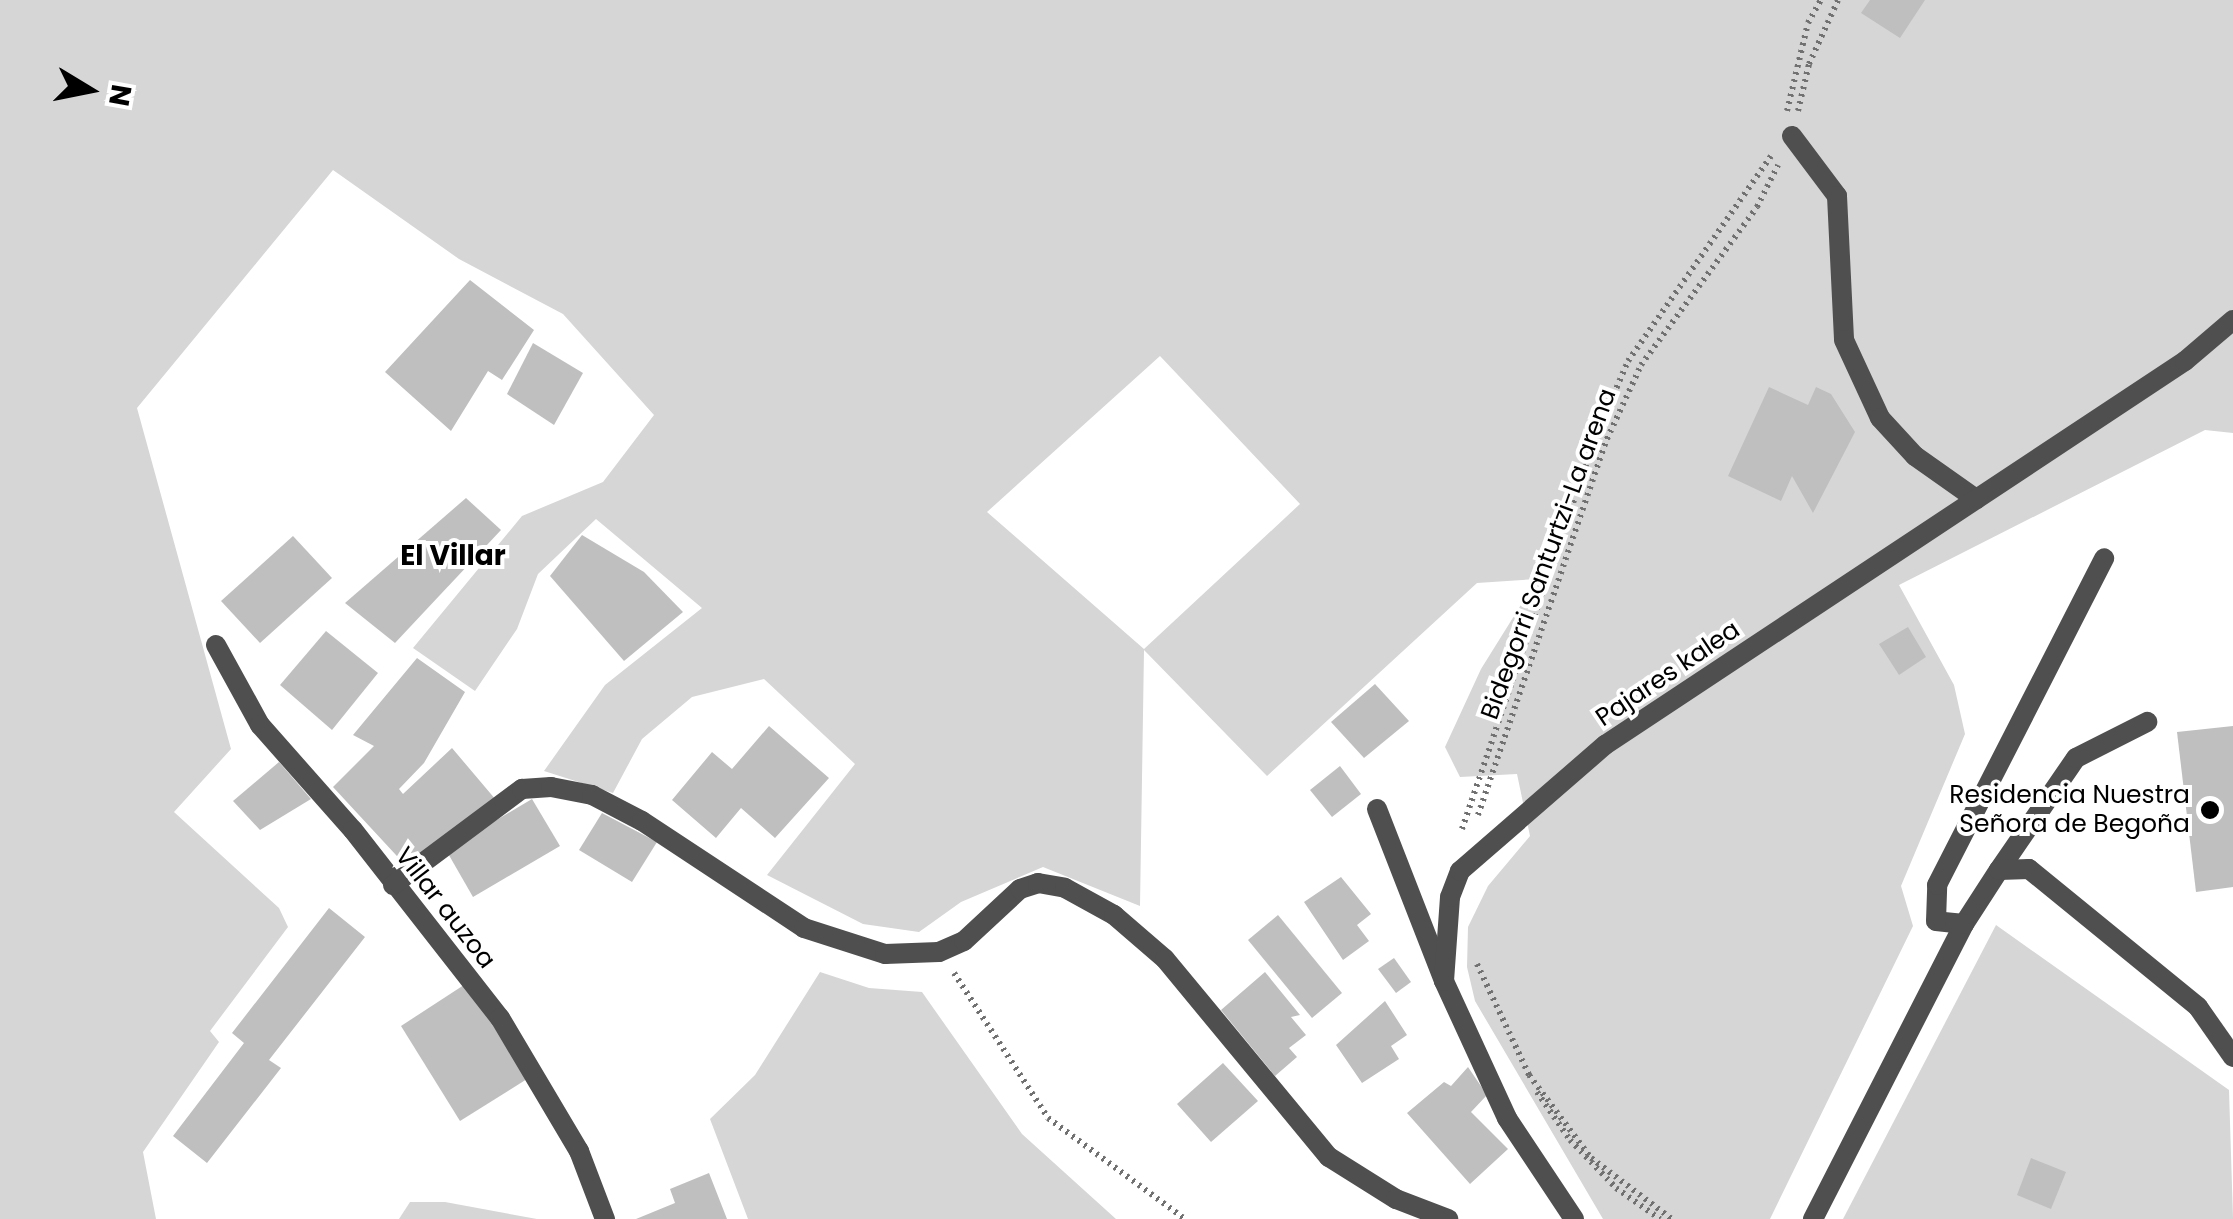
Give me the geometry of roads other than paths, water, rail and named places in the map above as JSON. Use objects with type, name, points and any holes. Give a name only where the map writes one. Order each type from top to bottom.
[{"type":"street","points":[[1784,134],[1837,196],[1844,340],[1880,418],[1915,456],[1976,499]]},
{"type":"street","name":"Pajares kalea","points":[[1444,981],[1458,877],[1605,746],[2185,362],[2233,320]]},
{"type":"street","points":[[1964,924],[1936,921],[1937,885],[2104,558]]},
{"type":"street","name":"Villar auzoa","points":[[216,646],[260,725],[500,1018],[579,1150],[605,1219]]},
{"type":"street","points":[[1813,1219],[1964,924],[1999,870],[2076,758],[2147,722]]},
{"type":"street","points":[[394,885],[522,789],[551,787],[592,796],[642,821],[804,928],[886,954],[939,952],[964,941],[1020,889],[1038,883],[1065,888],[1114,914],[1165,959],[1329,1157],[1396,1199],[1448,1219]]},
{"type":"street","points":[[1376,809],[1444,981],[1507,1118],[1574,1219]]},
{"type":"street","points":[[1999,870],[2029,869],[2198,1007],[2233,1058]]},
{"type":"place","name":"Residencia Nuestra Señora de Begoña","points":[[2210,810]]},
{"type":"district","name":"El Villar","points":[[453,556]]}]
